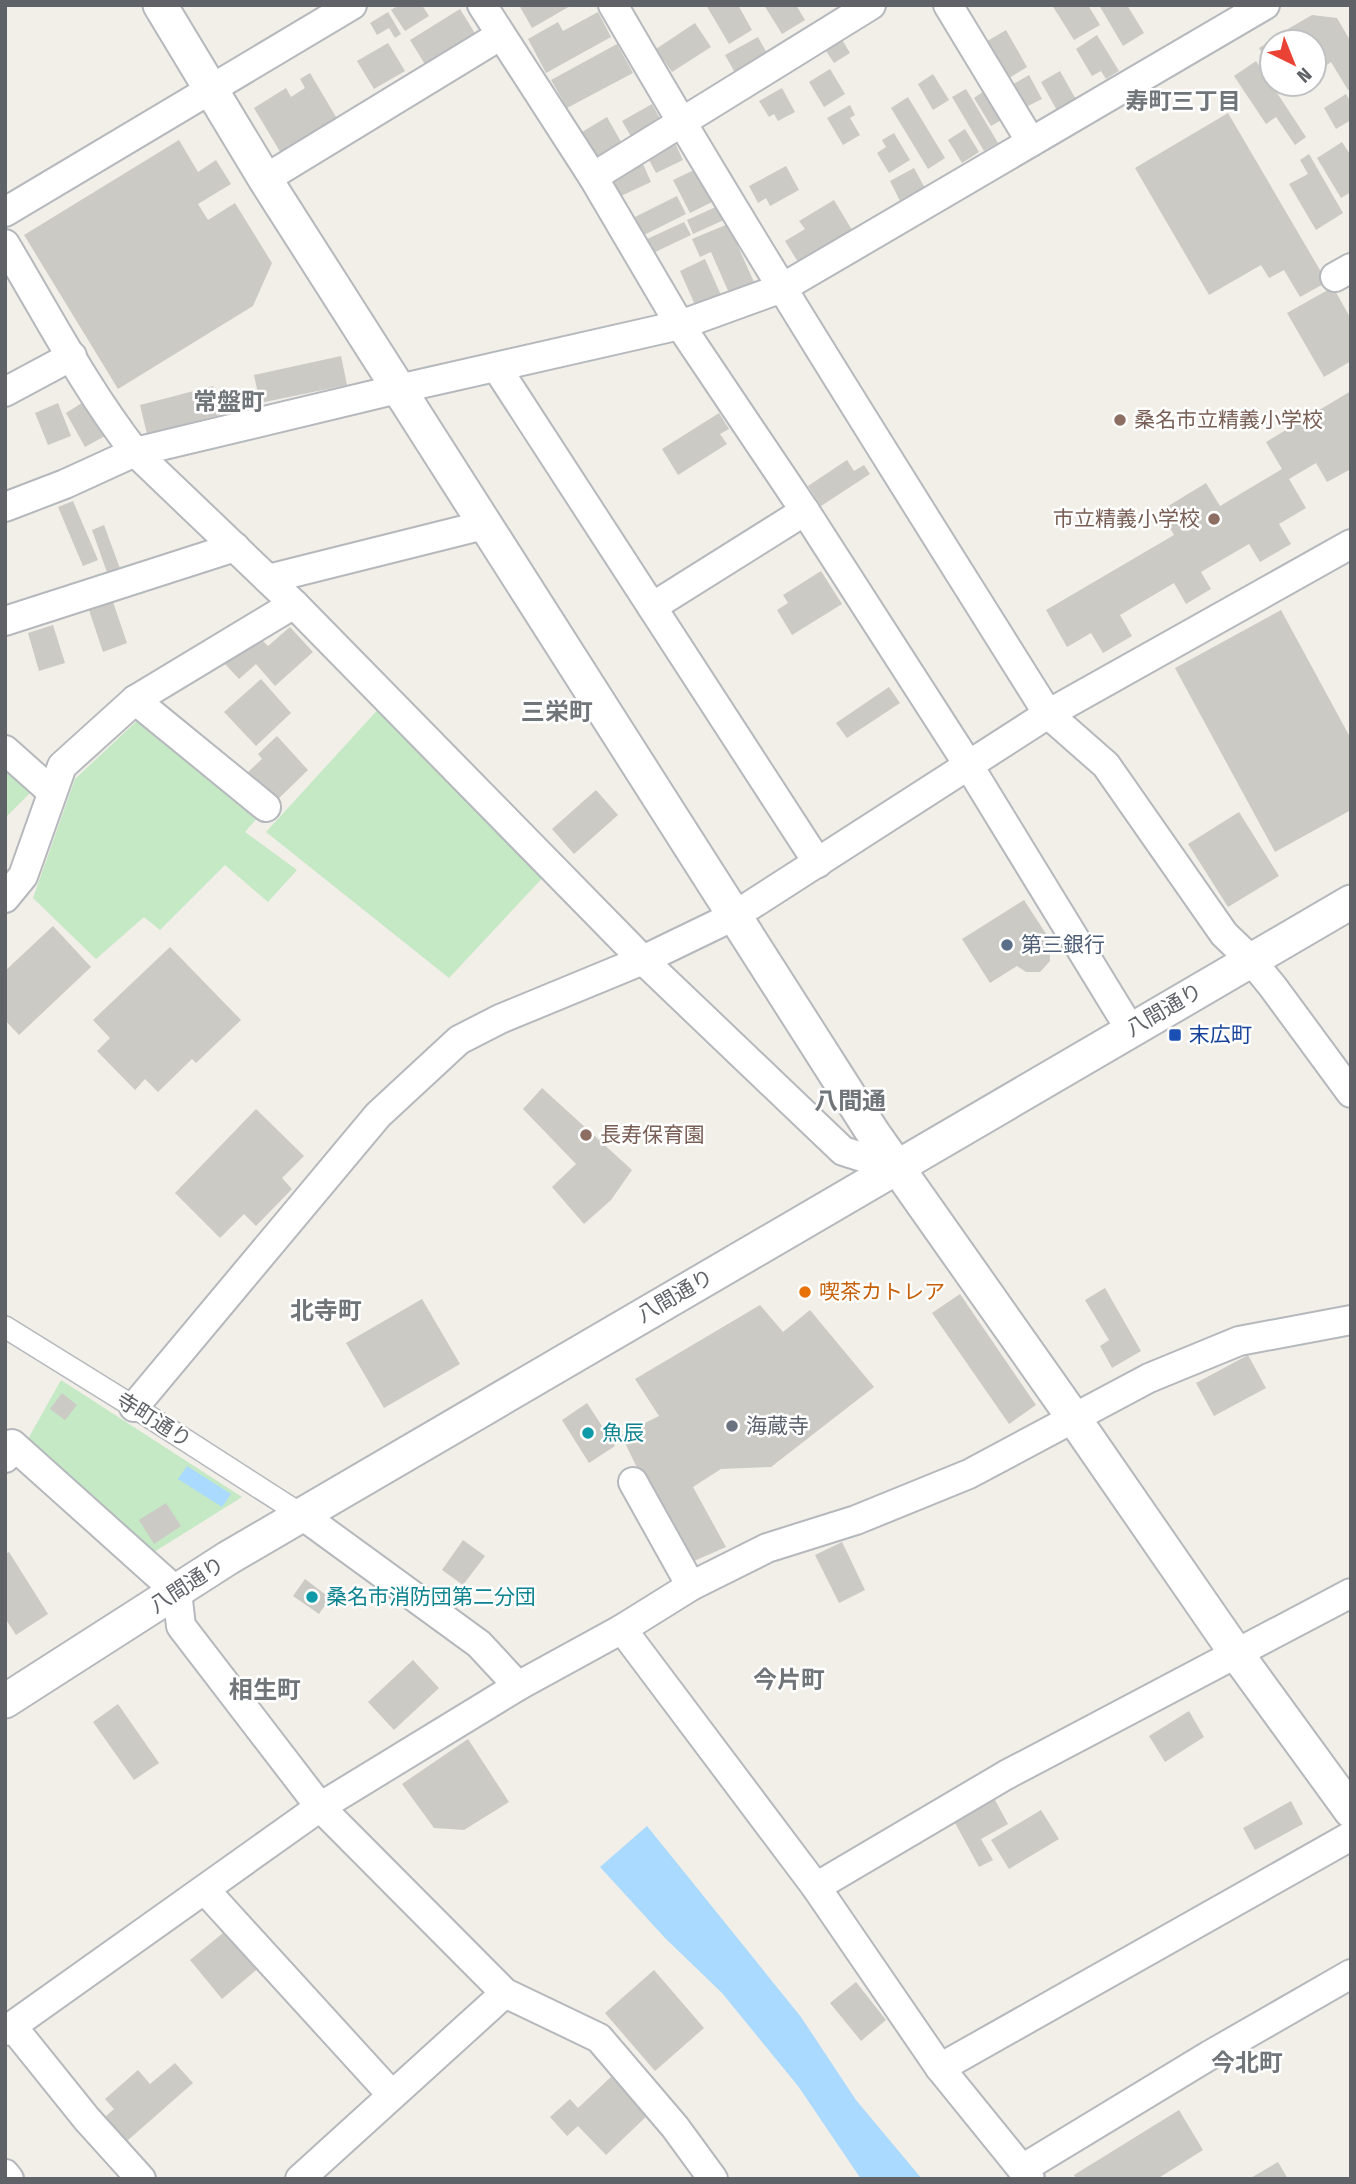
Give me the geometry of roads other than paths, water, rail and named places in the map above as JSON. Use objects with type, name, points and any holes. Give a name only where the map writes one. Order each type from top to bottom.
[{"type":"street","points":[[160,5],[265,179],[484,525],[897,1167],[1236,1653],[1351,1811]]},
{"type":"street","points":[[5,212],[352,5]]},
{"type":"street","points":[[482,5],[593,177],[680,326],[805,511],[969,766],[1130,1029]]},
{"type":"street","points":[[613,5],[782,288],[1048,714],[1106,765],[1224,934],[1251,960],[1273,987],[1351,1093]]},
{"type":"street","points":[[593,177],[871,5]]},
{"type":"street","points":[[948,5],[1031,142]]},
{"type":"street","points":[[5,507],[65,484],[135,452],[398,389],[680,326],[782,288],[1265,5]]},
{"type":"street","points":[[265,179],[501,35]]},
{"type":"street","points":[[5,244],[72,356],[135,452],[294,604],[643,960],[843,1151],[897,1167]]},
{"type":"street","points":[[5,392],[72,356]]},
{"type":"street","points":[[497,368],[818,863]]},
{"type":"street","points":[[652,607],[805,511]]},
{"type":"street","points":[[268,579],[484,525]]},
{"type":"street","points":[[134,1407],[378,1115],[459,1040],[500,1019],[643,960],[734,916],[1048,714],[1351,544]]},
{"type":"street","points":[[5,621],[235,547]]},
{"type":"street","points":[[5,898],[23,876],[62,766],[135,700],[294,604]]},
{"type":"street","points":[[135,700],[266,807]]},
{"type":"street","points":[[5,750],[51,791]]},
{"type":"street","name":"八間通り","points":[[5,1701],[302,1515],[1351,902]]},
{"type":"street","points":[[141,2179],[9,2028],[320,1807],[518,1686],[622,1629],[691,1586],[766,1548],[856,1520],[969,1474],[1149,1378],[1239,1341],[1351,1320]]},
{"type":"street","name":"寺町通り","points":[[5,1327],[302,1515]]},
{"type":"street","points":[[5,1458],[12,1444],[177,1592],[181,1626],[320,1807],[505,1993],[599,2038],[675,2127],[713,2179]]},
{"type":"street","points":[[633,1482],[691,1586]]},
{"type":"street","points":[[302,1515],[479,1644],[518,1686]]},
{"type":"street","points":[[816,1886],[1006,1775],[1351,1593]]},
{"type":"street","points":[[622,1629],[816,1886],[940,2068],[1026,2174],[1210,2054],[1351,1974]]},
{"type":"street","points":[[940,2068],[1351,1836]]},
{"type":"street","points":[[205,1890],[393,2095]]},
{"type":"street","points":[[300,2179],[505,1993]]},
{"type":"street","points":[[5,2174],[9,2179]]},
{"type":"water","points":[[187,1466],[231,1494],[222,1507],[178,1479]]},
{"type":"water","points":[[647,1826],[801,2017],[856,2100],[922,2179],[861,2179],[798,2086],[722,1993],[665,1938],[600,1867]]},
{"type":"place","name":"桑名市立精義小学校","points":[[1120,420]]},
{"type":"place","name":"市立精義小学校","points":[[1214,519]]},
{"type":"place","name":"第三銀行","points":[[1007,945]]},
{"type":"place","name":"末広町","points":[[1175,1035]]},
{"type":"place","name":"長寿保育園","points":[[586,1135]]},
{"type":"place","name":"喫茶カトレア","points":[[805,1292]]},
{"type":"place","name":"海蔵寺","points":[[732,1426]]},
{"type":"place","name":"魚辰","points":[[588,1433]]},
{"type":"place","name":"桑名市消防団第二分団","points":[[312,1597]]},
{"type":"district","name":"寿町三丁目","points":[[1183,101]]},
{"type":"district","name":"常盤町","points":[[229,402]]},
{"type":"district","name":"三栄町","points":[[557,712]]},
{"type":"district","name":"八間通","points":[[850,1101]]},
{"type":"district","name":"北寺町","points":[[326,1311]]},
{"type":"district","name":"今片町","points":[[789,1680]]},
{"type":"district","name":"相生町","points":[[265,1690]]},
{"type":"district","name":"今北町","points":[[1247,2063]]}]
